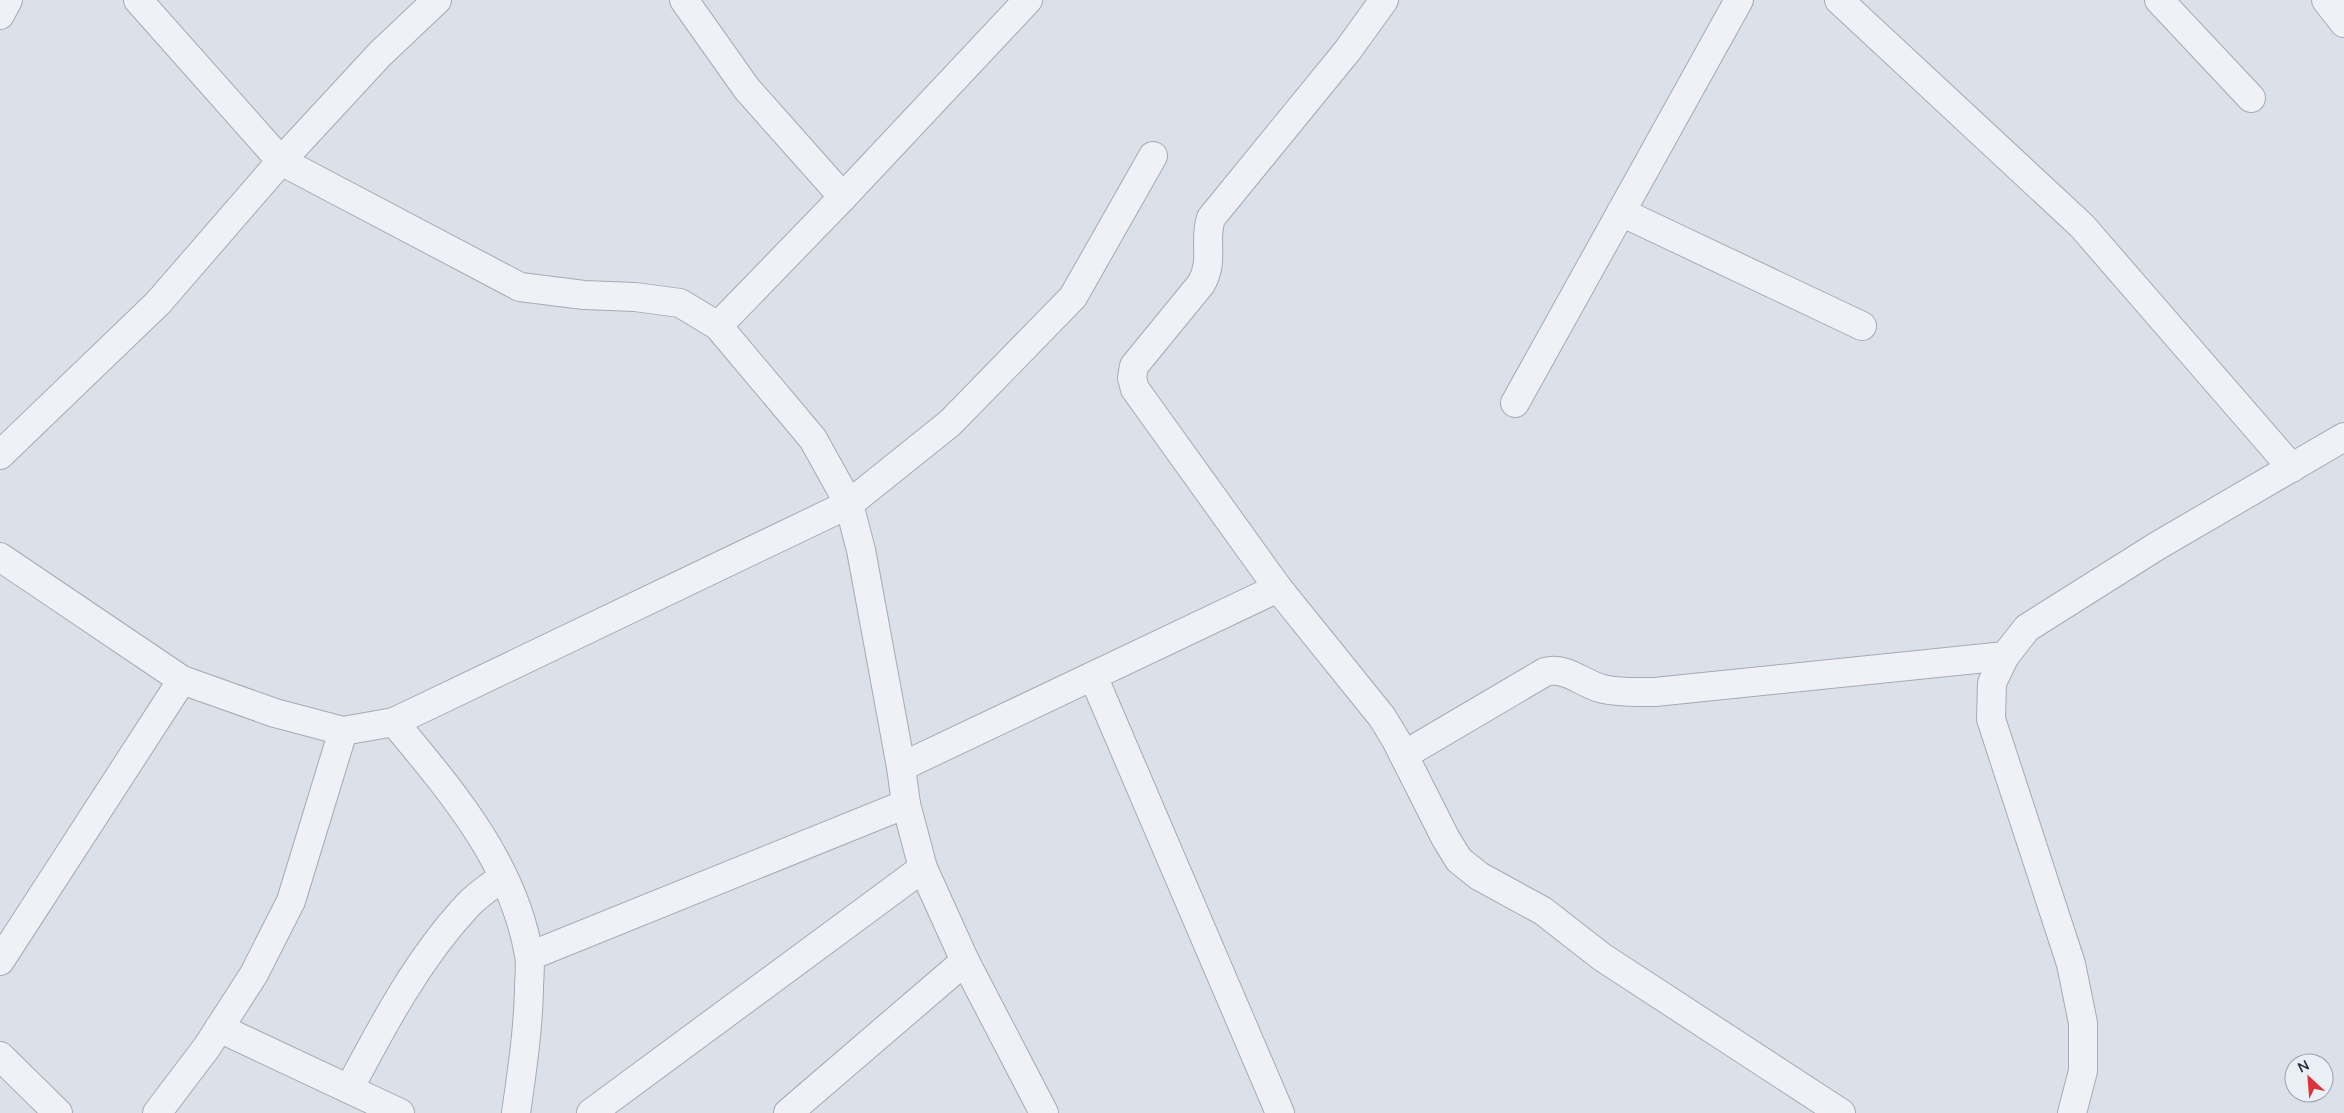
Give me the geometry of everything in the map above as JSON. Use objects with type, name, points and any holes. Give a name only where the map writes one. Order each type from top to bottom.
[{"type":"street","points":[[0,15],[8,0]]},
{"type":"street","points":[[138,0],[281,161],[520,288],[584,295],[635,297],[680,303],[718,326],[813,439],[849,504],[861,550],[901,767],[906,804],[923,868],[965,961],[1044,1113]]},
{"type":"street","points":[[0,455],[158,303],[281,161],[380,54],[437,0]]},
{"type":"street","points":[[684,0],[747,88],[843,197]]},
{"type":"street","points":[[718,326],[843,197],[1028,0]]},
{"type":"street","points":[[1384,0],[1348,50],[1211,218],[1207,236],[1210,260],[1208,272],[1201,284],[1134,366],[1132,378],[1135,389],[1278,588],[1382,717],[1459,860],[1479,876],[1543,911],[1602,957],[1841,1113]]},
{"type":"street","points":[[1515,403],[1739,0]]},
{"type":"street","points":[[1839,0],[2082,226],[2292,468]]},
{"type":"street","points":[[2159,0],[2251,98]]},
{"type":"street","points":[[2326,0],[2344,24]]},
{"type":"street","points":[[0,557],[182,680],[275,714],[343,731],[394,722],[849,504],[950,423],[1073,297],[1153,156]]},
{"type":"street","points":[[1621,212],[1862,326]]},
{"type":"street","points":[[2072,1113],[2083,1071],[2083,1022],[2071,964],[1991,719],[1992,682],[2005,656],[2027,628],[2157,546],[2344,437]]},
{"type":"street","points":[[901,767],[1278,588]]},
{"type":"street","points":[[1404,755],[1545,672],[1555,669],[1602,689],[1623,692],[1655,692],[2005,656]]},
{"type":"street","points":[[1093,676],[1280,1113]]},
{"type":"street","points":[[0,961],[182,680]]},
{"type":"street","points":[[394,722],[459,800],[493,854],[518,909],[530,956],[528,1026],[516,1113]]},
{"type":"street","points":[[157,1113],[220,1028],[254,974],[291,901],[343,731]]},
{"type":"street","points":[[530,956],[906,804]]},
{"type":"street","points":[[591,1113],[923,868]]},
{"type":"street","points":[[349,1089],[392,1008],[423,961],[468,905],[502,877]]},
{"type":"street","points":[[788,1113],[965,961]]},
{"type":"street","points":[[220,1028],[400,1113]]},
{"type":"street","points":[[0,1056],[46,1109]]}]
